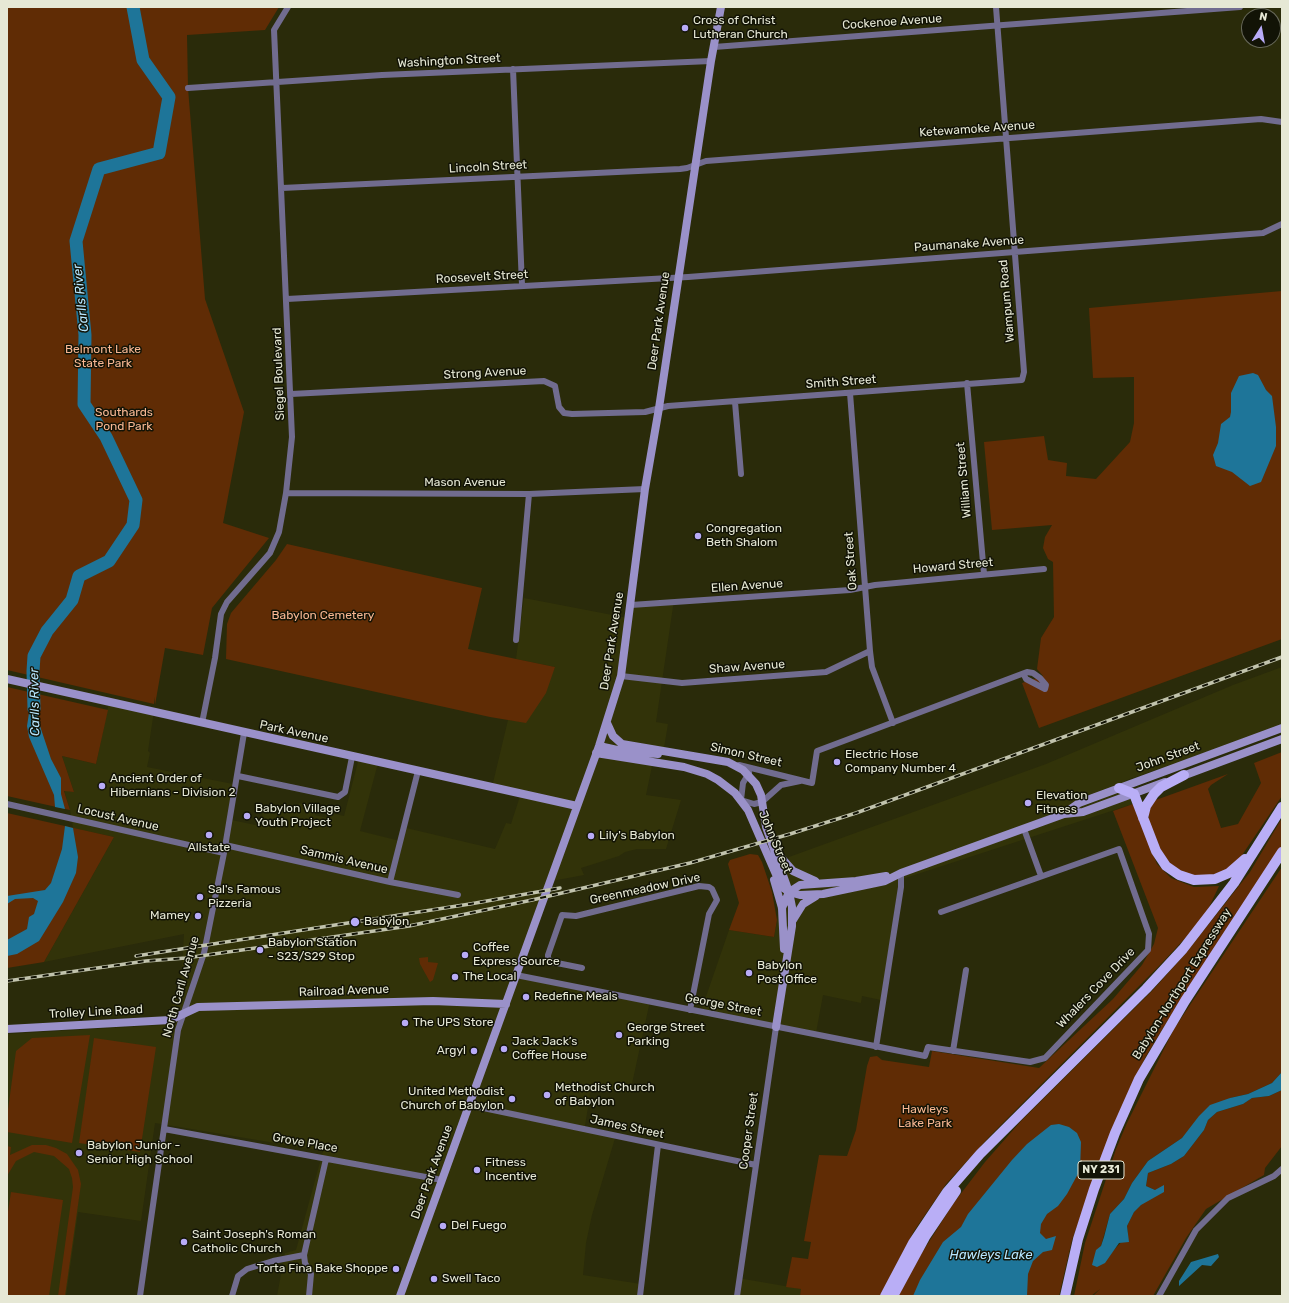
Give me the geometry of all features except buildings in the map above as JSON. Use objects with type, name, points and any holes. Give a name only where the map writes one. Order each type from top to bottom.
[{"type":"main road","name":"Deer Park Avenue","points":[[400,1296],[598,749],[621,676],[645,489],[659,408],[677,278],[711,60],[721,7]]},
{"type":"main road","name":"Park Avenue","points":[[7,678],[244,733],[577,806]]},
{"type":"main road","name":"Simon Street","points":[[607,723],[614,736],[622,744],[718,760],[737,765]]},
{"type":"main road","name":"John Street","points":[[1064,814],[1079,803],[1282,728]]},
{"type":"main road","name":"John Street","points":[[741,800],[752,817],[781,886],[789,892],[800,895],[822,894],[876,883],[1064,814],[1083,812],[1282,740]]},
{"type":"main road","name":"Simon Street","points":[[598,749],[656,754],[675,753]]},
{"type":"main road","points":[[598,749],[684,767],[707,774],[728,787],[741,800]]},
{"type":"main road","name":"Cooper Street","points":[[737,765],[752,772],[762,802],[764,820],[789,892],[792,921],[776,1027]]},
{"type":"main road","points":[[1143,818],[1146,806],[1154,794],[1162,787],[1184,775]]},
{"type":"main road","points":[[1120,788],[1134,794],[1156,851],[1162,862],[1175,872],[1189,879],[1204,880],[1225,875],[1256,850]]},
{"type":"main road","name":"Babylon-Northport Expressway","points":[[1004,1129],[1146,989],[1183,949],[1214,911],[1256,850],[1282,807]]},
{"type":"main road","name":"John Street","points":[[774,848],[794,872],[820,882]]},
{"type":"main road","name":"Babylon-Northport Expressway","points":[[1065,1296],[1077,1245],[1094,1189],[1117,1128],[1139,1079],[1181,1006],[1282,852]]},
{"type":"main road","name":"Cooper Street","points":[[771,865],[782,908],[784,969]]},
{"type":"main road","name":"John Street","points":[[789,892],[800,885],[820,882],[856,881],[901,873]]},
{"type":"main road","points":[[782,908],[789,892]]},
{"type":"main road","name":"John Street","points":[[792,921],[803,904],[822,894]]},
{"type":"main road","name":"Railroad Avenue","points":[[184,1013],[198,1007],[433,1001],[506,1004]]},
{"type":"main road","name":"Trolley Line Road","points":[[7,1029],[170,1020],[184,1013]]},
{"type":"main road","points":[[885,1296],[913,1243],[933,1212],[980,1154],[1004,1129]]},
{"type":"main road","points":[[893,1296],[935,1221],[968,1175],[1004,1129]]},
{"type":"street","name":"Siegel Boulevard","points":[[202,723],[215,658],[221,614],[227,602],[270,553],[279,532],[286,493],[292,437],[291,394],[282,188],[275,82],[274,30],[288,7]]},
{"type":"street","name":"Wampum Road","points":[[996,7],[1024,378]]},
{"type":"street","name":"Cockenoe Avenue","points":[[714,46],[1240,7]]},
{"type":"street","name":"Washington Street","points":[[188,88],[513,69],[711,60]]},
{"type":"street","points":[[513,69],[522,285]]},
{"type":"street","name":"Ketewamoke Avenue","points":[[695,164],[706,161],[1260,119],[1282,122]]},
{"type":"street","name":"Lincoln Street","points":[[282,188],[680,169],[687,168],[695,164]]},
{"type":"street","name":"Paumanake Avenue","points":[[677,278],[1263,233],[1282,224]]},
{"type":"street","name":"Roosevelt Street","points":[[287,299],[522,285],[677,278]]},
{"type":"street","name":"Smith Street","points":[[659,408],[668,406],[967,383],[1019,381],[1024,378]]},
{"type":"street","name":"Strong Avenue","points":[[291,394],[544,381],[550,382],[554,386],[556,400],[559,408],[564,413],[644,412],[659,408]]},
{"type":"street","name":"William Street","points":[[967,383],[984,574]]},
{"type":"street","name":"Oak Street","points":[[850,393],[864,586],[872,667],[893,723]]},
{"type":"street","points":[[735,402],[741,474]]},
{"type":"street","name":"Mason Avenue","points":[[286,493],[530,494],[645,489]]},
{"type":"street","points":[[516,640],[530,494]]},
{"type":"street","name":"Howard Street","points":[[864,586],[1044,569]]},
{"type":"street","name":"Ellen Avenue","points":[[631,605],[850,590],[864,586]]},
{"type":"street","name":"Shaw Avenue","points":[[621,676],[682,683],[826,672],[870,651]]},
{"type":"street","points":[[893,723],[1024,675]]},
{"type":"street","name":"Simon Street","points":[[752,772],[792,777],[800,781],[812,783],[817,751],[893,723]]},
{"type":"street","name":"North Carll Avenue","points":[[140,1296],[178,1030],[204,953],[238,776],[244,733]]},
{"type":"street","points":[[238,776],[338,797],[345,792],[352,757]]},
{"type":"street","points":[[390,882],[418,771]]},
{"type":"street","points":[[752,772],[741,789],[741,800],[754,804],[762,802],[776,787],[800,781]]},
{"type":"street","name":"Locust Avenue","points":[[7,804],[224,853]]},
{"type":"street","points":[[1024,829],[1041,876]]},
{"type":"street","name":"Sammis Avenue","points":[[225,846],[390,882],[458,895]]},
{"type":"street","name":"Whalers Cove Drive","points":[[925,1056],[928,1047],[1030,1062],[1045,1058],[1148,950],[1149,934],[1119,849],[941,912]]},
{"type":"street","points":[[876,1047],[901,887],[901,873]]},
{"type":"street","name":"Greenmeadow Drive","points":[[582,968],[552,962],[548,959],[548,955],[562,915],[565,914],[576,916],[699,886],[709,887],[712,889],[717,900],[709,914],[690,1010]]},
{"type":"street","points":[[953,1051],[966,970]]},
{"type":"street","name":"George Street","points":[[516,975],[925,1056]]},
{"type":"street","name":"Cooper Street","points":[[737,1296],[776,1027]]},
{"type":"street","name":"James Street","points":[[469,1105],[756,1165]]},
{"type":"street","name":"Grove Place","points":[[164,1129],[442,1180]]},
{"type":"street","points":[[640,1296],[658,1145]]},
{"type":"street","points":[[309,1296],[312,1279],[304,1255],[326,1159]]},
{"type":"street","points":[[1159,1296],[1196,1230],[1228,1198],[1274,1176],[1282,1169]]},
{"type":"street","points":[[232,1296],[238,1276],[247,1269],[273,1261],[304,1255]]},
{"type":"shaded area","points":[[524,598],[628,618],[630,605],[674,600],[656,722],[668,724],[664,748],[656,747],[646,795],[681,800],[666,849],[637,849],[625,852],[619,856],[581,868],[584,875],[552,881],[518,975],[650,1001],[630,1093],[591,1088],[584,1132],[616,1135],[592,1215],[586,1243],[583,1275],[641,1284],[639,1296],[277,1296],[285,1253],[296,1250],[323,1151],[155,1123],[141,1221],[78,1212],[66,1296],[7,1296],[7,1034],[164,1025],[181,985],[184,934],[44,962],[114,837],[73,828],[70,810],[64,790],[74,792],[62,756],[96,764],[109,702],[154,711],[148,751],[150,753],[147,767],[233,784],[227,819],[260,826],[263,812],[280,814],[282,803],[298,807],[299,803],[317,807],[315,815],[328,818],[330,813],[344,816],[359,758],[378,763],[360,831],[400,841],[402,827],[495,849],[506,823],[511,824],[521,793],[492,787],[508,720],[526,722],[555,667],[516,659]]},
{"type":"shaded area","points":[[1282,667],[1282,726],[1124,781],[1133,804],[899,880],[881,1000],[862,996],[861,1003],[823,995],[816,1033],[700,1014],[729,930],[774,937],[789,857],[1046,764],[1233,685]]},
{"type":"shaded area","points":[[738,1278],[802,1289],[800,1296],[736,1296]]},
{"type":"green space","name":"Southards Pond Park","points":[[7,7],[279,7],[265,30],[187,35],[188,88],[205,299],[244,412],[223,523],[269,538],[212,608],[203,655],[165,648],[155,705],[155,697],[154,704],[7,670]]},
{"type":"green space","points":[[1282,291],[1282,639],[1039,728],[1022,683],[1043,676],[1037,669],[1041,638],[1054,617],[1053,562],[1048,559],[1043,548],[1045,537],[1052,525],[992,530],[984,442],[1044,436],[1048,460],[1067,463],[1066,476],[1096,479],[1130,442],[1134,423],[1134,377],[1093,378],[1089,308]]},
{"type":"green space","name":"Babylon Cemetery","points":[[287,544],[482,588],[468,649],[555,667],[546,693],[526,723],[490,717],[226,659],[227,624],[231,613],[276,560]]},
{"type":"green space","points":[[7,687],[108,710],[96,764],[62,756],[74,792],[64,791],[70,810],[7,796]]},
{"type":"green space","points":[[1282,752],[1282,796],[1234,867],[1201,879],[1173,868],[1164,858],[1149,822],[1148,810],[1153,801],[1228,774],[1211,785],[1208,789],[1221,828],[1238,824],[1261,783],[1254,763]]},
{"type":"green space","name":"Hawleys Lake Park","points":[[1133,804],[1157,864],[1171,878],[1194,887],[1219,886],[1204,918],[1159,966],[989,1137],[946,1184],[914,1231],[880,1296],[800,1296],[801,1289],[786,1287],[792,1257],[808,1259],[811,1242],[804,1241],[819,1155],[847,1156],[856,1130],[867,1066],[870,1057],[877,1056],[882,1060],[929,1067],[932,1051],[1039,1068],[1113,999],[1142,965],[1154,944],[1158,928],[1113,811]]},
{"type":"green space","points":[[7,813],[114,837],[44,962],[7,968]]},
{"type":"green space","points":[[1282,818],[1282,846],[1181,999],[1146,1056],[1116,1120],[1072,1240],[1059,1296],[898,1296],[920,1256],[953,1204],[985,1162],[1021,1121],[1153,990],[1186,953],[1250,872]]},
{"type":"green space","points":[[750,854],[758,855],[762,862],[772,892],[777,920],[774,937],[729,930],[739,903],[728,864],[730,860]]},
{"type":"green space","points":[[1282,867],[1282,1072],[1272,1083],[1248,1094],[1230,1098],[1189,1130],[1182,1138],[1148,1161],[1132,1183],[1124,1199],[1110,1214],[1101,1246],[1112,1252],[1128,1235],[1127,1226],[1134,1212],[1155,1190],[1146,1186],[1148,1173],[1171,1164],[1184,1156],[1204,1130],[1208,1120],[1217,1112],[1243,1104],[1252,1098],[1269,1096],[1282,1090],[1282,1146],[1265,1168],[1264,1175],[1206,1209],[1186,1238],[1153,1296],[1093,1296],[1100,1289],[1091,1296],[1074,1296],[1085,1243],[1116,1149],[1127,1123],[1174,1029]]},
{"type":"green space","points":[[428,957],[428,962],[438,963],[433,980],[430,982],[420,964],[419,958]]},
{"type":"green space","points":[[90,1035],[72,1143],[7,1132],[7,1117],[16,1051],[32,1038]]},
{"type":"green space","points":[[94,1038],[156,1047],[140,1152],[79,1143]]},
{"type":"green space","points":[[32,1145],[46,1145],[56,1148],[67,1154],[78,1170],[81,1184],[65,1296],[58,1296],[73,1187],[72,1178],[69,1169],[54,1156],[34,1152],[16,1161],[7,1176],[7,1146],[11,1147],[10,1155]]},
{"type":"green space","points":[[11,1192],[63,1200],[49,1296],[7,1296],[7,1218]]},
{"type":"water","points":[[1253,373],[1258,375],[1266,390],[1272,396],[1276,427],[1276,446],[1261,482],[1250,486],[1232,472],[1216,466],[1213,455],[1218,443],[1221,424],[1230,417],[1231,393],[1239,376]]},
{"type":"water","points":[[28,692],[38,694],[37,712],[39,723],[51,759],[61,778],[61,794],[65,809],[55,807],[54,795],[29,737],[27,726],[29,713]]},
{"type":"water","points":[[65,826],[73,828],[78,857],[76,873],[63,902],[39,941],[17,954],[7,956],[7,940],[27,929],[29,917],[34,914],[38,901],[33,898],[15,899],[7,904],[7,896],[45,890],[51,883],[62,849]]},
{"type":"water","points":[[1282,1072],[1282,1090],[1269,1096],[1252,1098],[1243,1104],[1217,1112],[1208,1120],[1204,1130],[1184,1156],[1171,1164],[1148,1173],[1146,1186],[1155,1190],[1164,1185],[1164,1192],[1141,1205],[1134,1212],[1127,1226],[1129,1242],[1119,1243],[1105,1263],[1097,1267],[1092,1265],[1096,1250],[1101,1246],[1110,1214],[1124,1199],[1132,1183],[1148,1161],[1182,1138],[1199,1116],[1210,1105],[1248,1094],[1272,1083]]},
{"type":"water","name":"Hawleys Lake","points":[[1059,1124],[1069,1127],[1077,1133],[1081,1142],[1080,1170],[1067,1194],[1058,1206],[1047,1214],[1041,1224],[1040,1233],[1046,1239],[1056,1236],[1052,1250],[1043,1252],[1033,1261],[1028,1274],[1027,1296],[913,1296],[920,1280],[943,1242],[961,1227],[968,1214],[1012,1160],[1027,1144],[1051,1125]]},
{"type":"water","points":[[1218,1254],[1219,1257],[1211,1266],[1202,1265],[1179,1286],[1179,1281],[1191,1262]]},
{"type":"waterway","name":"Carlls River","points":[[34,709],[34,656],[47,631],[72,600],[79,576],[109,561],[133,525],[136,500],[106,437],[84,404],[85,335],[76,241],[99,169],[159,153],[169,97],[143,60],[133,7]]},
{"type":"railway","points":[[7,981],[146,961],[186,958],[409,926],[532,900],[690,863],[856,813],[1282,657]]},
{"type":"railway","points":[[136,956],[470,904],[560,888]]},
{"type":"place","name":"Cross of Christ Lutheran Church","points":[[685,28]]},
{"type":"place","name":"Congregation Beth Shalom","points":[[698,536]]},
{"type":"place","name":"Electric Hose Company Number 4","points":[[837,762]]},
{"type":"place","name":"Ancient Order of Hibernians - Division 2","points":[[102,786]]},
{"type":"place","name":"Elevation Fitness","points":[[1028,803]]},
{"type":"place","name":"Babylon Village Youth Project","points":[[247,816]]},
{"type":"place","name":"Allstate","points":[[209,835]]},
{"type":"place","name":"Lily's Babylon","points":[[591,836]]},
{"type":"place","name":"Sal's Famous Pizzeria","points":[[200,897]]},
{"type":"place","name":"Mamey","points":[[198,916]]},
{"type":"place","name":"Babylon","points":[[355,922]]},
{"type":"place","name":"Babylon Station - S23/S29 Stop","points":[[260,950]]},
{"type":"place","name":"Coffee Express Source","points":[[465,955]]},
{"type":"place","name":"Babylon Post Office","points":[[749,973]]},
{"type":"place","name":"The Local","points":[[455,977]]},
{"type":"place","name":"Redefine Meals","points":[[526,997]]},
{"type":"place","name":"The UPS Store","points":[[405,1023]]},
{"type":"place","name":"George Street Parking","points":[[619,1035]]},
{"type":"place","name":"Jack Jack’s Coffee House","points":[[504,1049]]},
{"type":"place","name":"Argyl","points":[[474,1051]]},
{"type":"place","name":"Methodist Church of Babylon","points":[[547,1095]]},
{"type":"place","name":"United Methodist Church of Babylon","points":[[512,1099]]},
{"type":"place","name":"Babylon Junior - Senior High School","points":[[79,1153]]},
{"type":"place","name":"Fitness Incentive","points":[[477,1170]]},
{"type":"place","name":"Del Fuego","points":[[443,1226]]},
{"type":"place","name":"Saint Joseph's Roman Catholic Church","points":[[184,1242]]},
{"type":"place","name":"Torta Fina Bake Shoppe","points":[[396,1269]]},
{"type":"place","name":"Swell Taco","points":[[434,1279]]},
{"type":"park label","name":"Belmont Lake State Park","points":[[103,357]]}]
